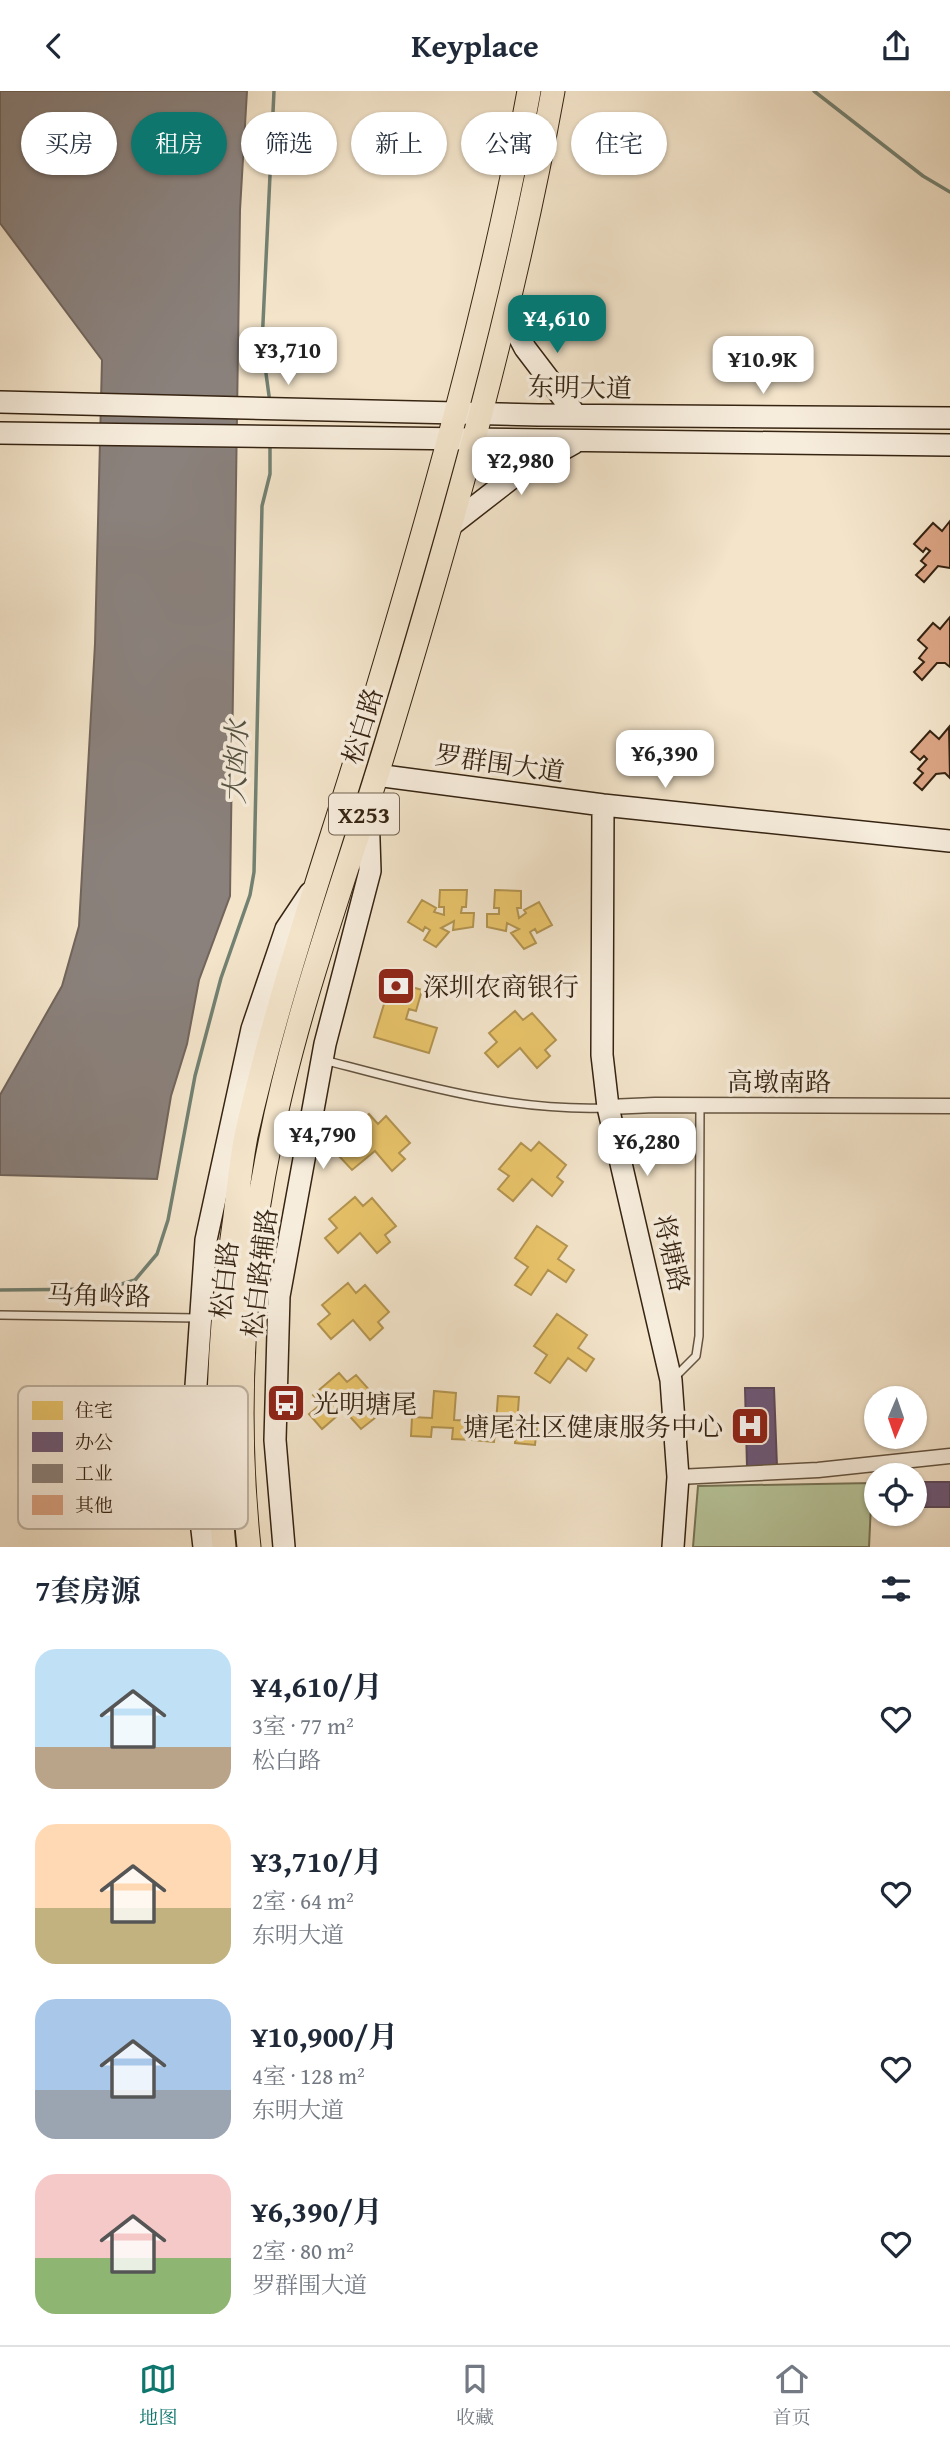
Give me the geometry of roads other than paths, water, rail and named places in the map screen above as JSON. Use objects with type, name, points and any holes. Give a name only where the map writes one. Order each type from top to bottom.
[{"type":"main road","name":"松白路","points":[[218,1386],[226,1275],[246,1139],[281,999],[369,718],[449,440],[509,200],[529,91]]},
{"type":"main road","name":"松白路","points":[[242,1386],[250,1278],[269,1144],[304,1006],[376,775],[474,441],[533,205],[553,91]]},
{"type":"main road","points":[[507,314],[524,348],[576,415]]},
{"type":"main road","name":"东明大道","points":[[0,402],[576,415],[950,418]]},
{"type":"main road","name":"东明大道","points":[[0,433],[950,445]]},
{"type":"main road","points":[[450,526],[513,477],[576,442]]},
{"type":"main road","name":"罗群围大道","points":[[376,775],[603,805],[950,841]]},
{"type":"main road","name":"松白路辅路","points":[[285,1544],[275,1440],[279,1296],[322,1060],[370,871],[367,804]]},
{"type":"main road","name":"将塘路","points":[[603,805],[602,1055],[608,1107],[671,1380],[678,1478],[673,1547]]},
{"type":"main road","name":"松白路辅路","points":[[195,1386],[205,1240],[252,1029],[286,929],[317,883]]},
{"type":"main road","name":"松白路辅路","points":[[202,1529],[204,1547]]},
{"type":"main road","name":"松白路","points":[[222,1529],[224,1547]]},
{"type":"main road","name":"松白路","points":[[247,1529],[248,1547]]},
{"type":"street","name":"高墩南路","points":[[608,1107],[950,1106]]},
{"type":"street","points":[[678,1478],[818,1471],[950,1456]]},
{"type":"lane","points":[[322,1060],[453,1093],[531,1106],[608,1107]]},
{"type":"lane","points":[[671,1380],[696,1356],[699,1336],[700,1105]]},
{"type":"lane","name":"马角岭路","points":[[0,1315],[198,1318]]},
{"type":"waterway","name":"大凼水","points":[[270,403],[262,344],[274,91]]},
{"type":"waterway","points":[[814,91],[923,176],[950,192]]},
{"type":"waterway","name":"大凼水","points":[[0,1290],[105,1289],[135,1280],[157,1254],[168,1220],[195,1076],[221,978],[250,895],[254,872],[262,506],[270,474],[270,442]]},
{"type":"place","name":"深圳农商银行","points":[[396,986]]},
{"type":"place","name":"光明塘尾","points":[[286,1403]]},
{"type":"place","name":"塘尾社区健康服务中心","points":[[750,1426]]}]
